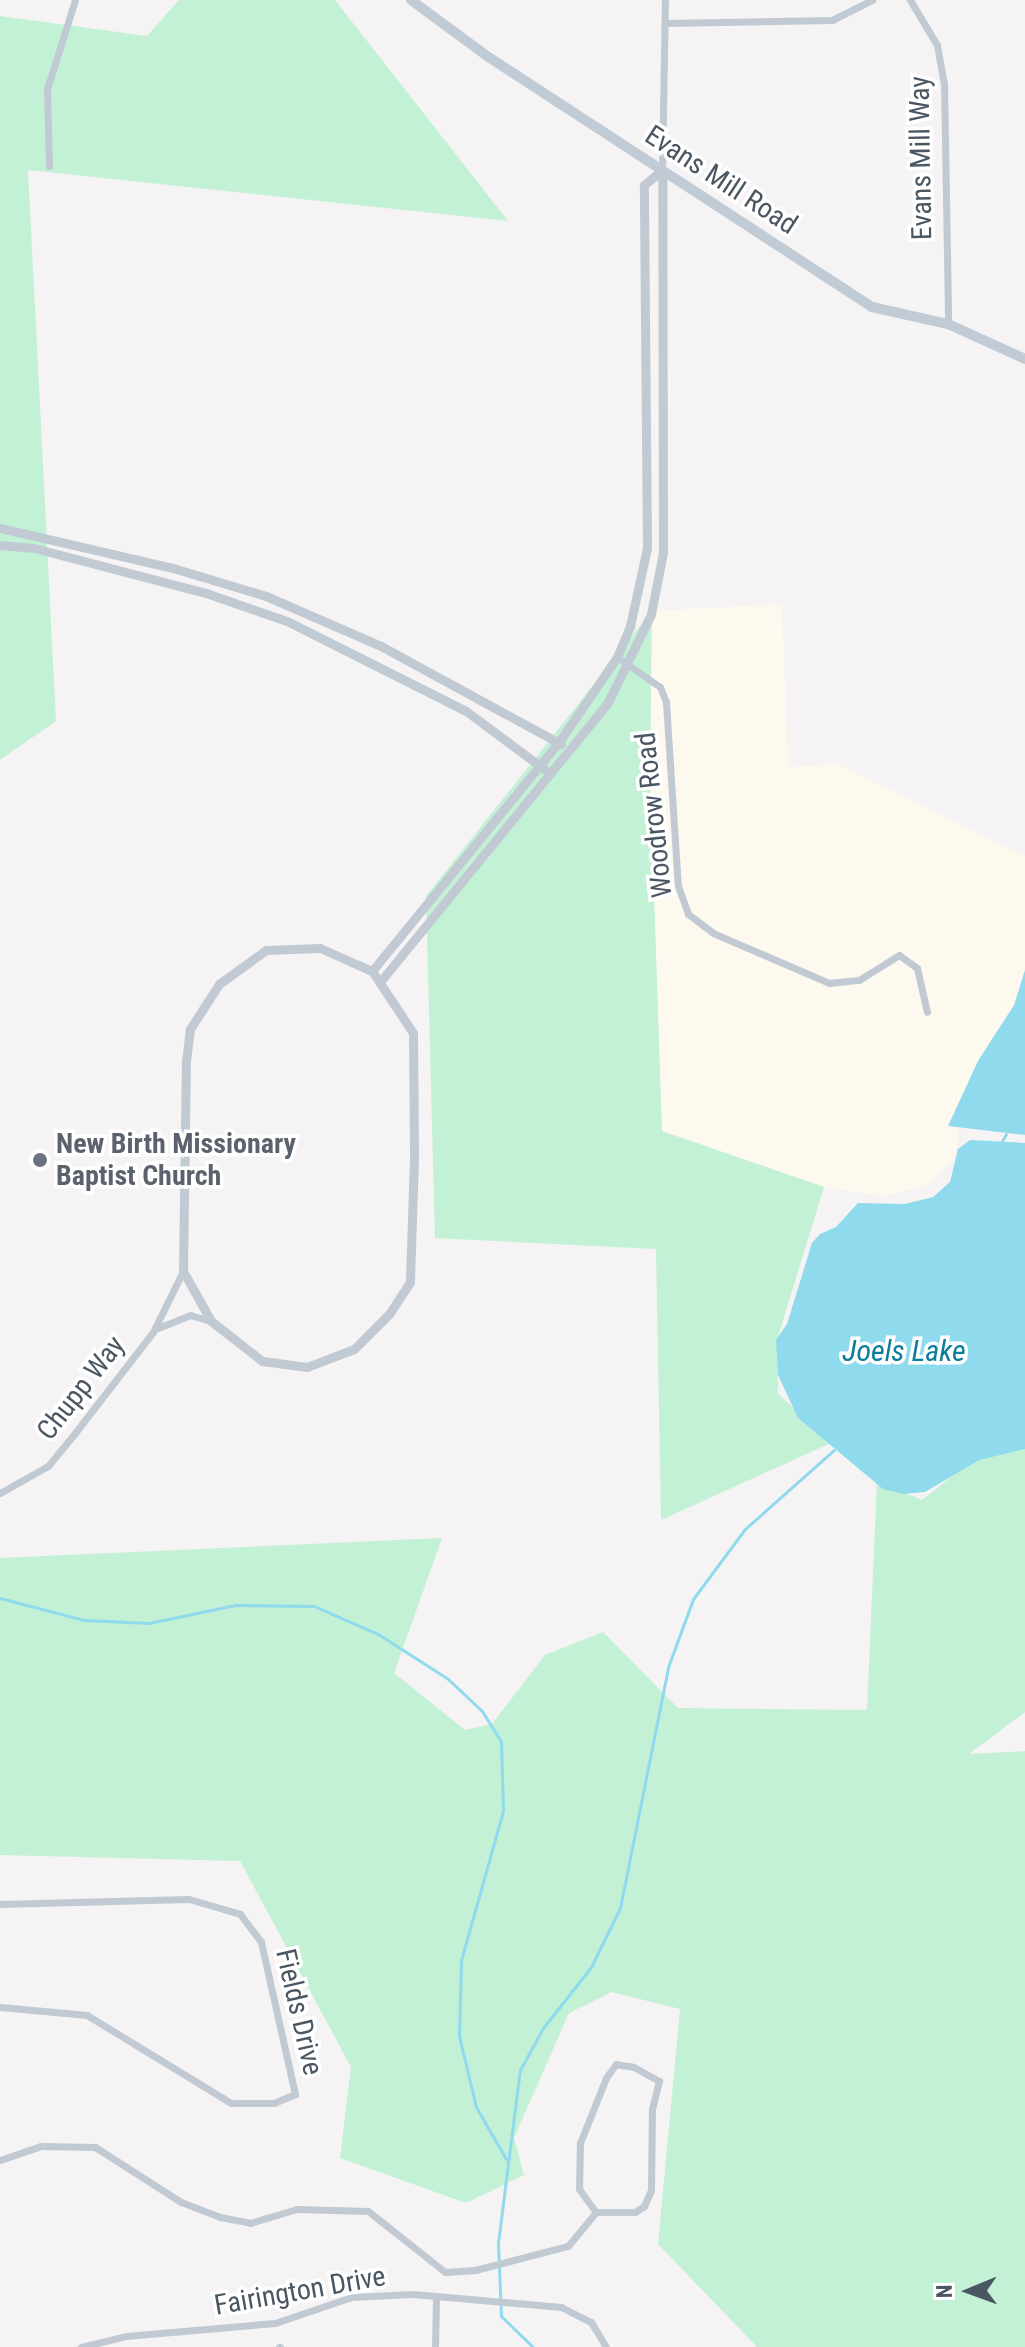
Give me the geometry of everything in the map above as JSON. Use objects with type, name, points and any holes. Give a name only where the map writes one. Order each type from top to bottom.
[{"type":"main road","name":"Evans Mill Road","points":[[411,0],[872,307],[948,324],[1025,359]]},
{"type":"street","points":[[49,166],[47,89],[75,0]]},
{"type":"street","name":"Woodrow Road","points":[[380,982],[569,751],[630,664],[651,614],[663,552],[665,0]]},
{"type":"street","points":[[665,23],[832,20],[872,0]]},
{"type":"street","name":"Evans Mill Way","points":[[910,0],[937,45],[944,83],[948,324]]},
{"type":"street","name":"Woodrow Road","points":[[372,971],[559,742],[617,657],[641,588],[647,548],[644,185],[662,170]]},
{"type":"street","points":[[0,528],[266,596],[381,646],[559,742],[569,751]]},
{"type":"street","points":[[0,545],[34,548],[206,593],[287,621],[466,711],[550,774]]},
{"type":"street","name":"Woodrow Road","points":[[617,657],[660,687],[666,702],[678,886],[688,914],[713,933],[829,983],[859,980],[899,955],[917,968],[927,1012]]},
{"type":"street","points":[[320,948],[372,971],[413,1033],[410,1282],[390,1313],[354,1349],[307,1367],[262,1361],[211,1321],[190,1315],[170,1319],[153,1332],[183,1271],[190,1029],[219,984],[266,950],[320,948]]},
{"type":"street","points":[[183,1271],[211,1321]]},
{"type":"street","name":"Chupp Way","points":[[0,1493],[48,1466],[153,1332]]},
{"type":"street","name":"Fields Drive","points":[[0,1904],[189,1899],[240,1914],[261,1942],[295,2094],[274,2103],[231,2103],[87,2015],[0,2007]]},
{"type":"street","points":[[616,2064],[634,2067],[659,2081],[652,2109],[651,2190],[635,2212],[596,2212],[579,2189],[580,2143],[606,2078],[616,2064]]},
{"type":"street","points":[[0,2160],[41,2146],[95,2147],[198,2210],[250,2223],[297,2209],[368,2211],[445,2272],[475,2270],[568,2246],[596,2212]]},
{"type":"street","name":"Fairington Drive","points":[[81,2347],[126,2336],[275,2323],[352,2297],[413,2294],[436,2299],[561,2307],[591,2322],[606,2347]]},
{"type":"street","points":[[435,2347],[436,2299]]},
{"type":"shaded area","points":[[782,604],[788,767],[837,764],[1025,856],[1025,998],[960,1122],[955,1156],[926,1186],[882,1196],[824,1187],[662,1131],[650,775],[652,611]]},
{"type":"green space","points":[[179,0],[335,0],[508,221],[28,170],[56,721],[0,760],[0,16],[147,36]]},
{"type":"green space","points":[[652,611],[650,775],[662,1131],[824,1187],[777,1340],[778,1394],[833,1442],[661,1520],[656,1249],[435,1238],[426,896]]},
{"type":"green space","points":[[1025,1436],[1025,1712],[969,1754],[1025,1751],[1025,2347],[757,2347],[658,2244],[680,2009],[612,1992],[569,2013],[514,2138],[524,2175],[466,2203],[340,2158],[351,2067],[240,1861],[0,1855],[0,1558],[442,1538],[394,1673],[465,1730],[492,1724],[545,1655],[603,1632],[678,1708],[867,1710],[877,1481],[922,1500],[980,1454]]},
{"type":"water","points":[[1025,970],[1025,1135],[948,1126],[978,1061],[1014,1005]]},
{"type":"water","name":"Joels Lake","points":[[970,1140],[1025,1143],[1025,1449],[979,1460],[925,1492],[904,1494],[883,1489],[798,1418],[778,1375],[776,1340],[787,1324],[812,1243],[820,1234],[836,1227],[858,1203],[905,1204],[933,1197],[950,1182],[958,1149]]},
{"type":"waterway","points":[[1002,1141],[1006,1134]]},
{"type":"waterway","points":[[533,2347],[501,2316],[498,2243],[520,2070],[543,2028],[591,1967],[620,1908],[668,1667],[693,1599],[745,1529],[834,1450]]},
{"type":"waterway","points":[[0,1598],[84,1620],[149,1623],[235,1605],[314,1606],[378,1634],[448,1679],[482,1711],[501,1742],[503,1811],[461,1960],[459,2036],[476,2107],[506,2159]]},
{"type":"place","name":"New Birth Missionary Baptist Church","points":[[40,1160]]}]
